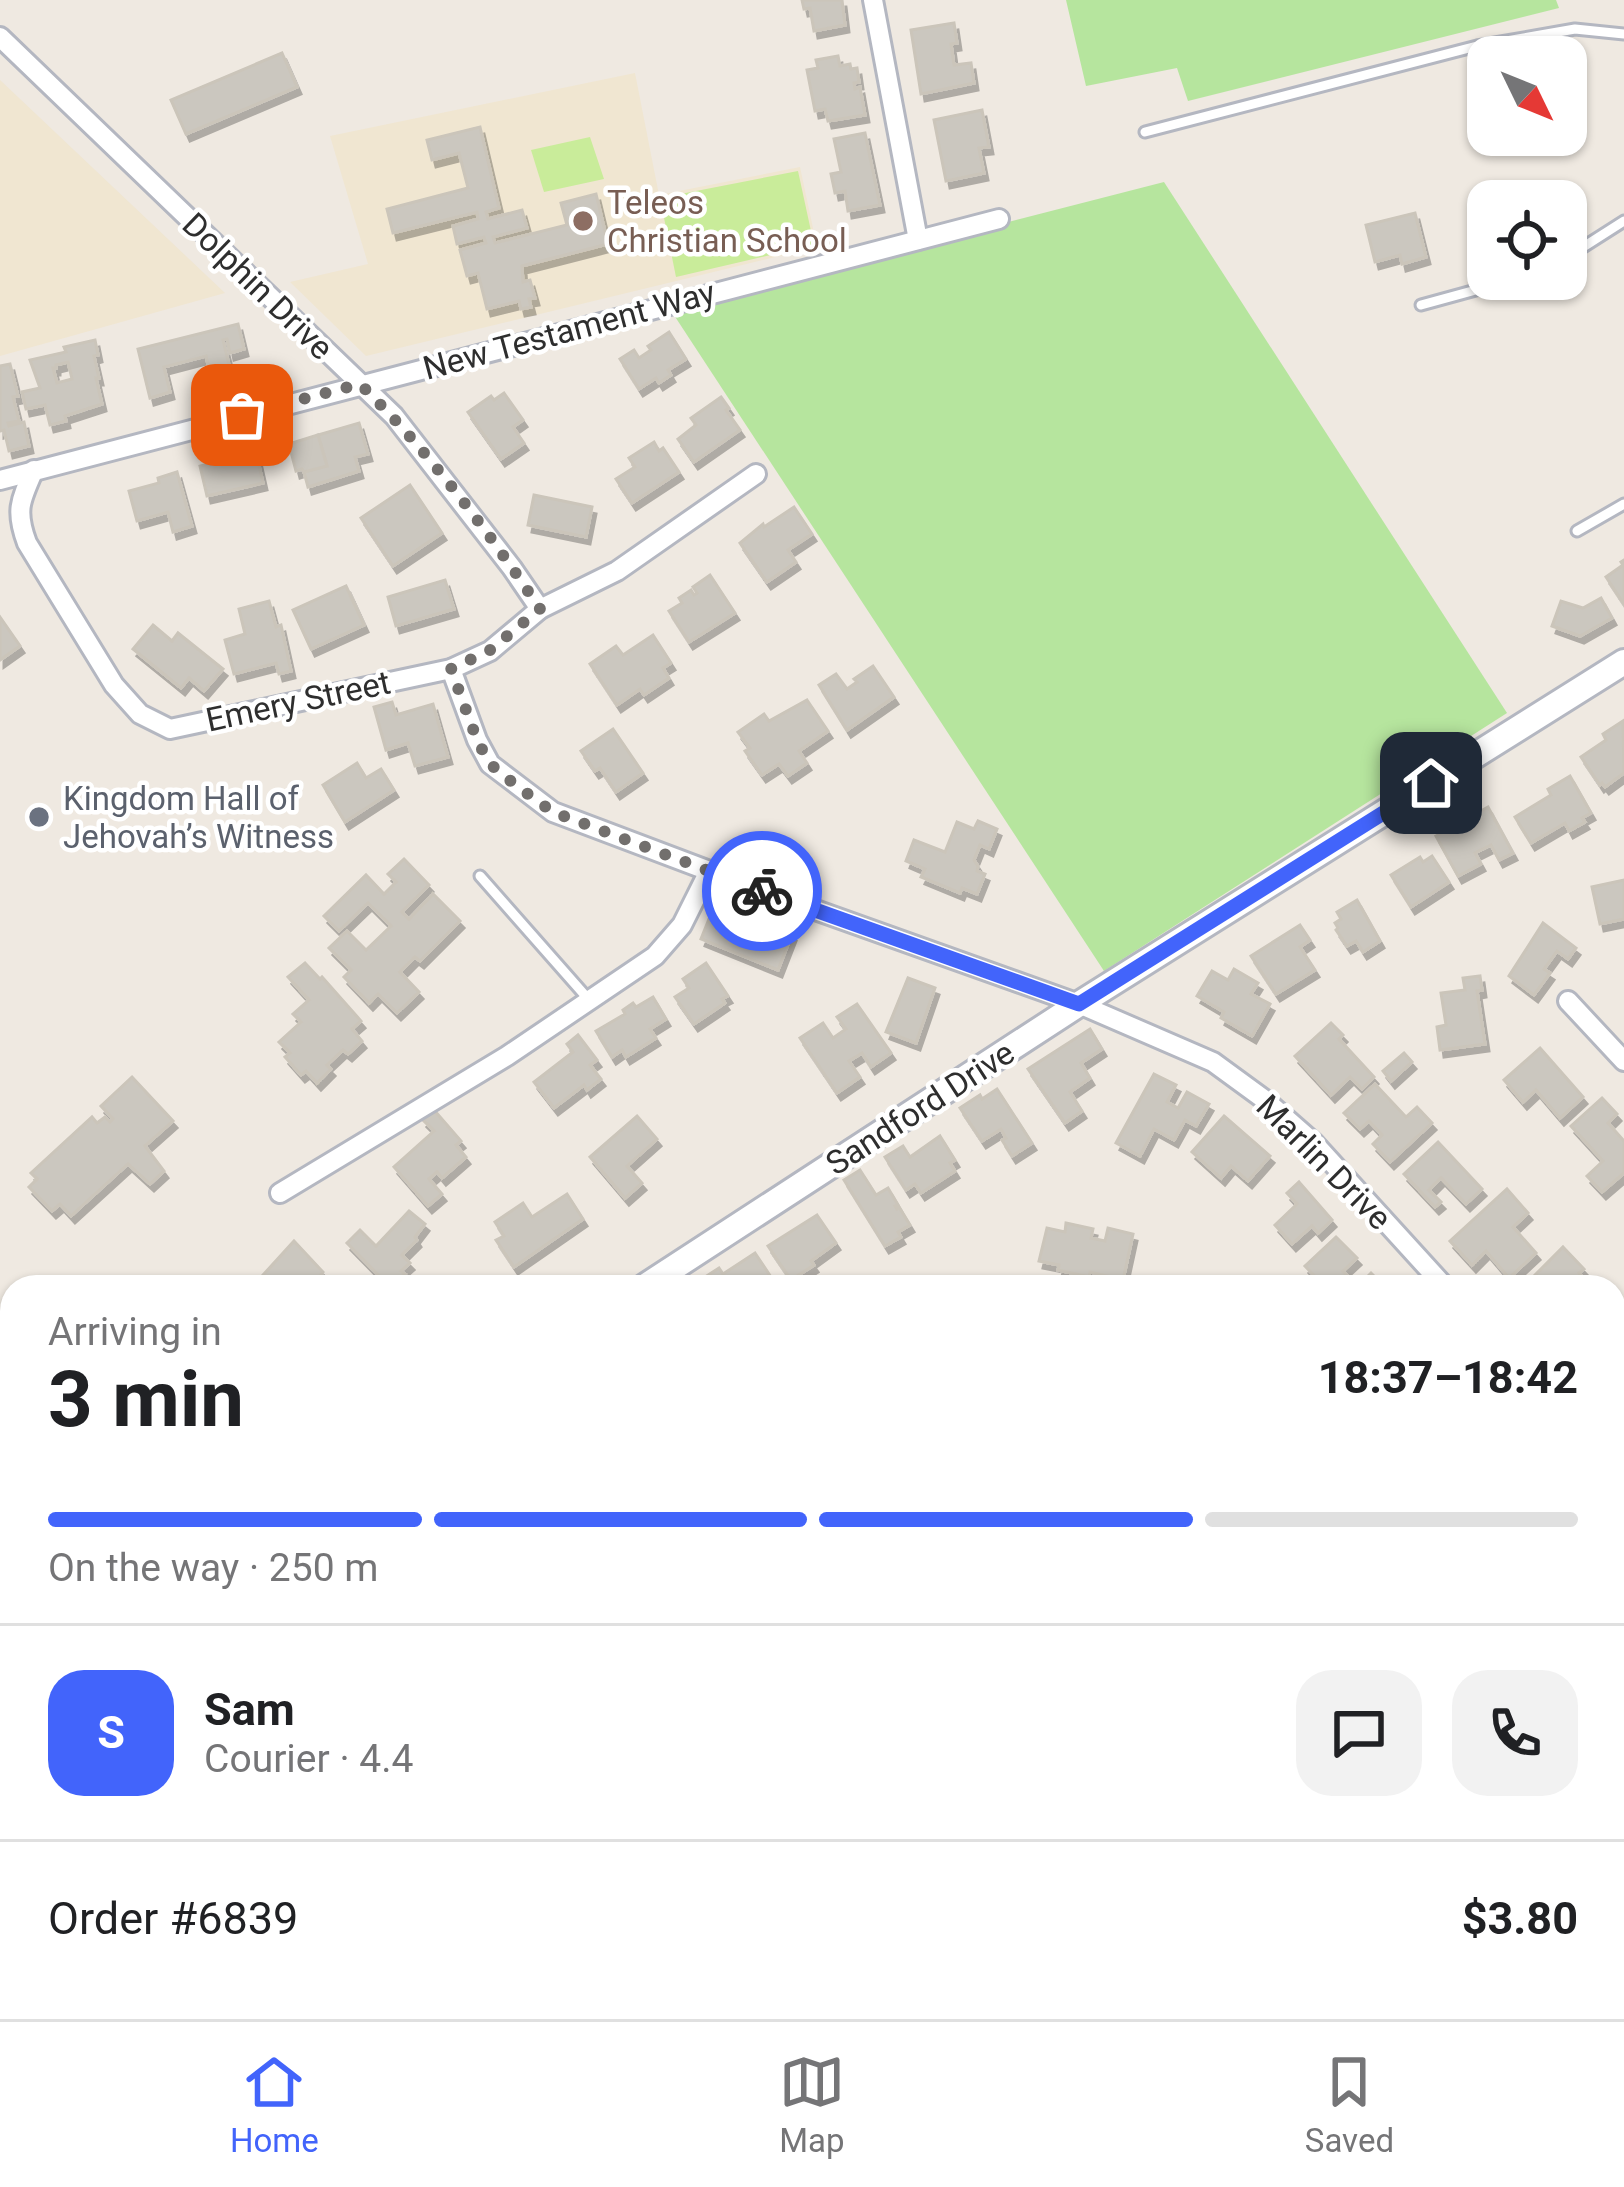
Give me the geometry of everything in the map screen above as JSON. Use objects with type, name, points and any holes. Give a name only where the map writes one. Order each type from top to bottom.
[{"type":"street","points":[[873,0],[917,239]]},
{"type":"street","name":"Dolphin Drive","points":[[0,37],[394,416],[540,609]]},
{"type":"street","name":"New Testament Way","points":[[0,480],[999,219]]},
{"type":"street","name":"Emery Street","points":[[34,470],[17,518],[27,543],[114,685],[140,714],[170,728],[451,669],[490,650],[540,609],[616,571],[756,474]]},
{"type":"street","name":"Sandford Drive","points":[[662,1275],[1079,1004],[1624,662]]},
{"type":"street","name":"Marlin Drive","points":[[451,669],[490,764],[553,812],[1079,1004],[1213,1062],[1314,1143],[1433,1275]]},
{"type":"street","points":[[280,1193],[507,1056],[655,956],[682,925],[709,871]]},
{"type":"street","points":[[1568,1000],[1624,1061]]},
{"type":"lane","points":[[1145,132],[1477,46],[1575,29],[1624,34]]},
{"type":"lane","points":[[1587,245],[1624,221]]},
{"type":"lane","points":[[1421,305],[1467,292]]},
{"type":"lane","points":[[1577,531],[1624,504]]},
{"type":"lane","points":[[480,876],[590,1001]]},
{"type":"shaded area","name":"Teleos Christian School","points":[[635,73],[659,195],[800,167],[817,247],[366,356],[290,282],[368,264],[330,136]]},
{"type":"shaded area","points":[[0,80],[225,293],[0,356]]},
{"type":"green space","points":[[1066,0],[1556,0],[1559,8],[1188,101],[1177,68],[1086,86]]},
{"type":"green space","points":[[590,137],[604,179],[544,192],[531,150]]},
{"type":"green space","points":[[798,171],[814,245],[676,277],[660,198]]},
{"type":"green space","points":[[1164,182],[1507,713],[1104,971],[670,309]]},
{"type":"building","points":[[802,0],[842,0],[845,25],[814,31],[810,8],[804,9]]},
{"type":"building","points":[[954,23],[954,65],[971,63],[974,83],[921,94],[911,30]]},
{"type":"building","points":[[282,53],[297,87],[186,134],[171,100]]},
{"type":"building","points":[[838,56],[840,66],[857,68],[855,89],[860,87],[865,115],[828,121],[825,109],[815,111],[807,70],[818,68],[816,60]]},
{"type":"building","points":[[982,110],[989,147],[979,148],[984,173],[946,181],[934,120]]},
{"type":"building","points":[[480,127],[499,208],[486,212],[488,219],[522,210],[527,228],[493,237],[495,243],[567,225],[561,203],[596,194],[608,244],[522,266],[523,282],[530,280],[535,298],[529,299],[531,307],[521,309],[519,301],[487,309],[478,273],[467,276],[460,250],[486,243],[484,237],[457,244],[453,226],[478,219],[477,212],[393,233],[387,209],[468,188],[459,153],[432,160],[427,140]]},
{"type":"building","points":[[865,133],[880,205],[848,211],[845,191],[835,193],[831,174],[841,172],[834,139]]},
{"type":"building","points":[[1415,213],[1426,257],[1402,264],[1400,255],[1375,262],[1366,225]]},
{"type":"building","points":[[238,324],[244,349],[230,353],[227,339],[223,340],[232,377],[212,382],[206,356],[164,367],[170,392],[150,398],[138,349]]},
{"type":"building","points":[[669,332],[686,359],[668,370],[671,375],[659,383],[656,378],[639,389],[620,359],[634,350],[639,358]]},
{"type":"building","points":[[95,340],[102,404],[50,425],[45,405],[26,409],[22,392],[40,388],[30,360],[66,352],[64,347]],"holes":[[[68,362],[72,379],[57,383],[53,368]]]},
{"type":"building","points":[[10,364],[19,421],[8,423],[24,422],[29,446],[9,451],[4,430],[0,431],[0,366]]},
{"type":"building","points":[[504,393],[523,420],[513,427],[524,443],[501,459],[468,412]]},
{"type":"building","points":[[721,397],[740,430],[694,462],[678,439],[696,425],[691,418]]},
{"type":"building","points":[[359,423],[368,454],[355,457],[359,471],[308,487],[304,472],[327,466],[318,435]]},
{"type":"building","points":[[318,435],[327,466],[296,471],[289,444]]},
{"type":"building","points":[[654,442],[679,472],[632,503],[616,479],[635,467],[629,458]]},
{"type":"building","points":[[244,449],[245,455],[256,452],[263,483],[207,496],[200,466],[220,461],[218,454]]},
{"type":"building","points":[[177,472],[192,526],[173,532],[168,512],[137,521],[129,491],[159,483],[158,478]]},
{"type":"building","points":[[410,485],[442,533],[393,566],[361,518]]},
{"type":"building","points":[[534,495],[592,507],[586,537],[528,525]]},
{"type":"building","points":[[794,507],[812,534],[788,550],[796,562],[767,582],[740,543]]},
{"type":"building","points":[[1624,560],[1624,604],[1606,577]]},
{"type":"building","points":[[710,575],[735,613],[689,642],[669,611],[691,590],[697,593],[693,587]]},
{"type":"building","points":[[445,580],[454,609],[396,626],[388,597]]},
{"type":"building","points":[[346,586],[364,625],[311,649],[293,610]]},
{"type":"building","points":[[1601,598],[1612,618],[1580,636],[1552,626],[1561,601],[1583,608]]},
{"type":"building","points":[[269,601],[276,627],[281,625],[291,671],[279,674],[276,663],[234,674],[225,640],[245,634],[239,609]]},
{"type":"building","points":[[0,617],[20,646],[0,660]]},
{"type":"building","points":[[153,625],[172,641],[178,633],[223,669],[204,691],[189,678],[181,688],[133,649]]},
{"type":"building","points":[[653,635],[671,663],[663,668],[669,678],[644,695],[640,689],[617,705],[590,664],[616,646],[623,655]]},
{"type":"building","points":[[873,666],[894,697],[847,730],[819,685],[836,674],[847,689]]},
{"type":"building","points":[[807,700],[828,731],[799,751],[807,763],[788,776],[779,764],[762,775],[738,732],[764,714],[769,721]]},
{"type":"building","points":[[392,702],[396,715],[433,704],[448,757],[415,766],[408,743],[386,750],[374,707]]},
{"type":"building","points":[[1623,721],[1624,773],[1605,787],[1581,757]]},
{"type":"building","points":[[613,729],[643,773],[616,792],[581,751]]},
{"type":"building","points":[[357,763],[366,778],[381,769],[394,790],[345,822],[323,785]]},
{"type":"building","points":[[1570,776],[1591,813],[1569,831],[1565,823],[1531,843],[1515,817],[1551,795],[1548,789]]},
{"type":"building","points":[[1488,807],[1513,853],[1499,860],[1491,845],[1475,853],[1481,864],[1458,876],[1436,836]]},
{"type":"building","points":[[978,821],[997,829],[989,849],[980,845],[974,860],[977,871],[985,874],[977,894],[962,888],[960,893],[921,877],[925,869],[906,861],[914,840],[945,852],[957,822],[974,829]]},
{"type":"building","points":[[1432,856],[1449,882],[1411,907],[1391,875],[1420,857],[1423,862]]},
{"type":"building","points":[[404,859],[429,885],[402,912],[409,919],[433,894],[460,921],[420,961],[415,957],[400,972],[419,992],[397,1013],[378,994],[369,1003],[344,977],[351,970],[329,948],[347,931],[366,950],[391,926],[368,903],[339,931],[324,916],[366,875],[384,894],[396,882],[388,874]]},
{"type":"building","points":[[1624,880],[1624,919],[1600,924],[1592,887]]},
{"type":"building","points":[[1357,900],[1380,941],[1363,952],[1356,941],[1347,946],[1335,923],[1341,919],[1337,912]]},
{"type":"building","points":[[713,909],[737,919],[739,913],[792,934],[778,970],[701,939]]},
{"type":"building","points":[[1543,923],[1576,948],[1568,959],[1557,951],[1544,969],[1550,973],[1534,995],[1509,976]]},
{"type":"building","points":[[1300,925],[1310,940],[1300,947],[1315,970],[1276,994],[1251,956]]},
{"type":"building","points":[[305,963],[361,1021],[352,1029],[362,1041],[348,1054],[343,1050],[317,1083],[306,1071],[301,1075],[279,1042],[301,1022],[293,1014],[309,1000],[288,977]]},
{"type":"building","points":[[706,963],[728,996],[694,1024],[675,997],[689,988],[683,979]]},
{"type":"building","points":[[1234,969],[1258,983],[1251,994],[1270,1004],[1252,1036],[1221,1018],[1224,1012],[1197,996],[1212,971],[1228,980]]},
{"type":"building","points":[[1480,976],[1482,990],[1477,991],[1485,1044],[1440,1050],[1437,1027],[1446,1025],[1441,993],[1465,990],[1463,978]]},
{"type":"building","points":[[908,978],[935,988],[916,1043],[886,1032]]},
{"type":"building","points":[[653,997],[666,1019],[650,1029],[656,1038],[626,1057],[622,1050],[612,1057],[596,1031],[625,1014],[623,1010],[633,1003],[636,1007]]},
{"type":"building","points":[[857,1004],[891,1053],[871,1067],[862,1053],[849,1061],[860,1077],[837,1093],[800,1038],[823,1023],[833,1038],[846,1029],[837,1017]]},
{"type":"building","points":[[1331,1023],[1343,1035],[1339,1039],[1374,1077],[1362,1089],[1350,1077],[1331,1095],[1295,1056]]},
{"type":"building","points":[[1090,1029],[1102,1049],[1081,1063],[1090,1078],[1070,1092],[1082,1111],[1065,1123],[1028,1069]]},
{"type":"building","points":[[578,1035],[597,1060],[590,1065],[601,1079],[587,1090],[584,1085],[554,1108],[534,1082],[573,1052],[567,1044]]},
{"type":"building","points":[[1540,1048],[1583,1097],[1560,1118],[1536,1090],[1523,1102],[1504,1080]]},
{"type":"building","points":[[1404,1053],[1412,1062],[1391,1081],[1383,1071]]},
{"type":"building","points":[[1154,1074],[1176,1085],[1167,1102],[1178,1108],[1187,1092],[1209,1104],[1196,1126],[1185,1120],[1174,1140],[1154,1129],[1140,1156],[1116,1143]]},
{"type":"building","points":[[132,1077],[173,1121],[145,1146],[164,1171],[150,1184],[128,1164],[71,1216],[60,1204],[52,1211],[29,1187],[37,1179],[31,1173],[92,1117],[97,1123],[105,1117],[110,1122],[113,1119],[101,1106]]},
{"type":"building","points":[[1375,1084],[1406,1117],[1417,1107],[1432,1123],[1390,1162],[1373,1144],[1382,1135],[1369,1121],[1360,1129],[1344,1113]]},
{"type":"building","points":[[997,1089],[1032,1143],[1012,1156],[1001,1129],[982,1141],[960,1108]]},
{"type":"building","points":[[1602,1098],[1617,1114],[1608,1123],[1624,1141],[1624,1173],[1602,1192],[1587,1176],[1603,1161],[1571,1126]]},
{"type":"building","points":[[434,1110],[461,1141],[456,1145],[466,1157],[442,1178],[437,1172],[429,1179],[442,1194],[428,1206],[394,1167],[434,1131],[423,1120]]},
{"type":"building","points":[[637,1116],[657,1139],[627,1166],[642,1183],[625,1198],[590,1157]]},
{"type":"building","points":[[1224,1116],[1270,1156],[1248,1181],[1231,1166],[1221,1178],[1192,1152]]},
{"type":"building","points":[[940,1136],[955,1160],[950,1163],[955,1171],[921,1193],[915,1184],[906,1190],[885,1157],[903,1146],[910,1157]]},
{"type":"building","points":[[1438,1142],[1482,1189],[1466,1204],[1441,1178],[1429,1190],[1441,1202],[1435,1207],[1404,1174]]},
{"type":"building","points":[[860,1170],[876,1195],[888,1188],[910,1225],[885,1246],[844,1180]]},
{"type":"building","points":[[1299,1182],[1332,1220],[1318,1233],[1312,1226],[1292,1244],[1275,1225],[1297,1204],[1287,1193]]},
{"type":"building","points":[[1507,1189],[1528,1213],[1513,1227],[1536,1253],[1506,1275],[1486,1251],[1472,1265],[1450,1241]]},
{"type":"building","points":[[567,1194],[583,1219],[514,1267],[496,1240],[504,1236],[495,1222],[523,1203],[532,1217]]},
{"type":"building","points":[[409,1211],[425,1224],[402,1255],[410,1263],[401,1271],[404,1275],[378,1275],[347,1243],[360,1230],[376,1246]]},
{"type":"building","points":[[817,1215],[836,1243],[799,1275],[788,1275],[768,1246]]},
{"type":"building","points":[[1066,1223],[1093,1229],[1091,1238],[1105,1241],[1108,1228],[1133,1234],[1124,1275],[1080,1275],[1039,1261],[1047,1228],[1065,1232]]},
{"type":"building","points":[[1336,1237],[1357,1258],[1343,1271],[1347,1275],[1314,1275],[1305,1266]]},
{"type":"building","points":[[294,1241],[323,1272],[321,1275],[263,1275]]},
{"type":"building","points":[[1563,1247],[1584,1269],[1581,1275],[1535,1275]]},
{"type":"building","points":[[755,1253],[770,1275],[708,1275],[719,1268],[723,1274]]},
{"type":"way so far","points":[[242,415],[360,384],[394,416],[540,609],[490,650],[451,669],[490,764],[553,812],[762,891]]},
{"type":"place","name":"Teleos Christian School","points":[[583,221]]},
{"type":"place","name":"Kingdom Hall of Jehovah’s Witness","points":[[39,817]]},
{"type":"route","points":[[762,891],[1079,1004],[1431,783]]}]
